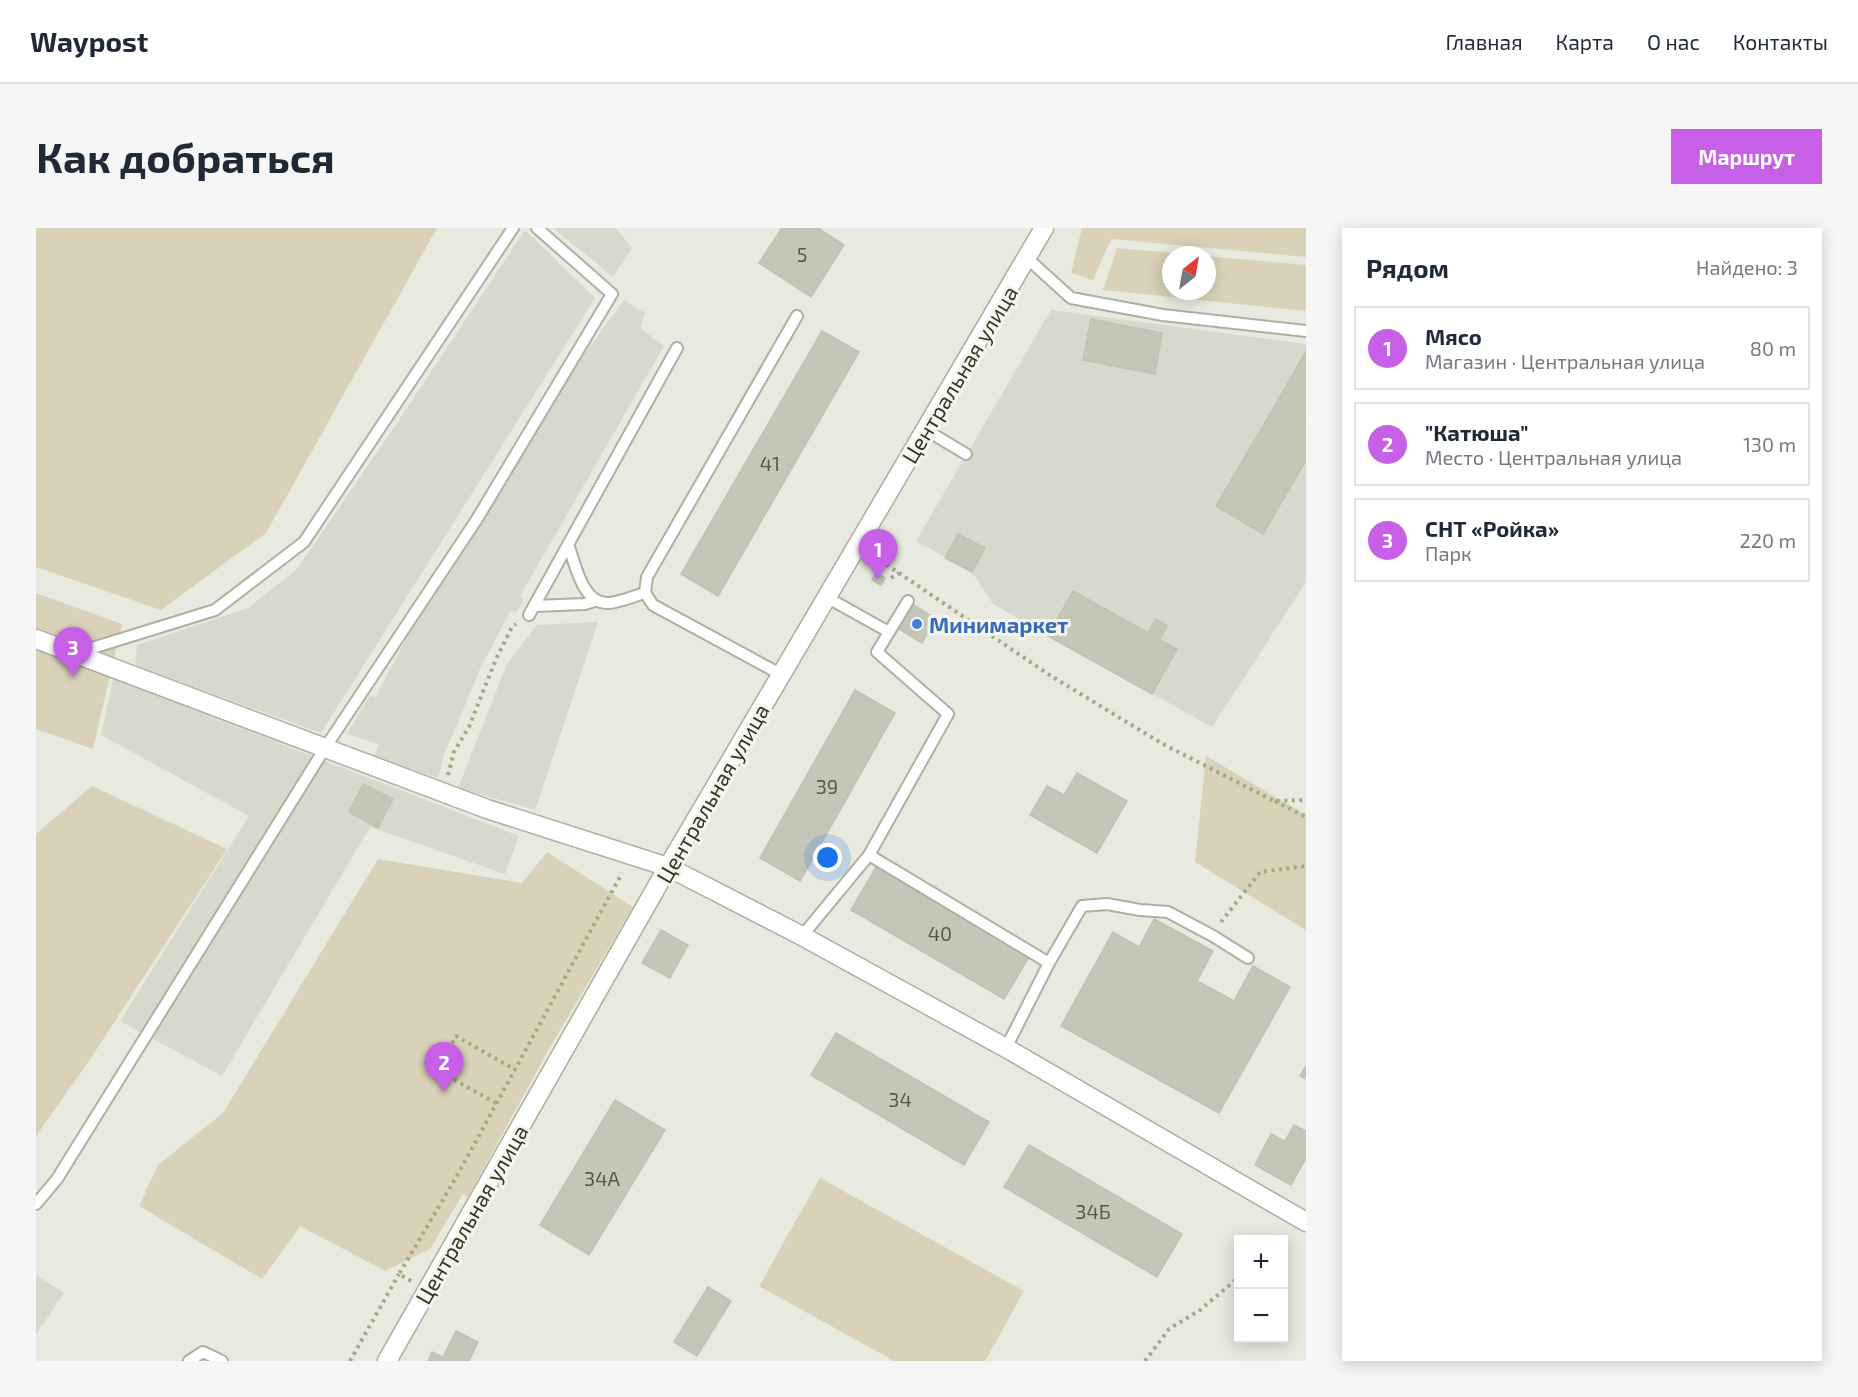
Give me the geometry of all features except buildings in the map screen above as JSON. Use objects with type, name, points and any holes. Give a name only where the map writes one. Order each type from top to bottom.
[{"type":"street","name":"Центральная улица","points":[[387,1361],[668,867],[1044,228]]},
{"type":"street","points":[[36,639],[487,809],[668,867],[802,936],[1006,1048],[1305,1218]]},
{"type":"lane","points":[[76,653],[215,610],[304,542],[513,228]]},
{"type":"lane","points":[[36,1204],[57,1179],[325,748],[477,519],[612,294],[537,228]]},
{"type":"lane","points":[[1027,258],[1071,298],[1163,315],[1306,331]]},
{"type":"lane","points":[[782,675],[653,605],[645,593],[647,577],[797,316]]},
{"type":"lane","points":[[531,610],[677,348]]},
{"type":"lane","points":[[926,430],[966,454]]},
{"type":"lane","points":[[568,544],[585,591],[595,601]]},
{"type":"lane","points":[[531,610],[595,601],[608,603],[645,593]]},
{"type":"lane","points":[[828,598],[889,632]]},
{"type":"lane","points":[[802,936],[869,855],[948,714],[877,652],[908,601]]},
{"type":"lane","points":[[869,855],[1049,963]]},
{"type":"lane","points":[[1006,1048],[1049,963],[1082,906],[1107,904],[1168,912],[1248,958]]},
{"type":"lane","points":[[189,1361],[203,1352],[222,1361]]},
{"type":"path","points":[[858,546],[1048,674],[1152,738],[1306,817]]},
{"type":"path","points":[[891,578],[899,573]]},
{"type":"path","points":[[444,793],[454,752],[469,727],[496,659],[512,627],[531,610]]},
{"type":"path","points":[[1274,801],[1306,800]]},
{"type":"path","points":[[350,1361],[457,1176],[626,865]]},
{"type":"path","points":[[1213,936],[1227,912],[1260,872],[1306,867]]},
{"type":"path","points":[[496,1103],[438,1071],[456,1036],[514,1069]]},
{"type":"path","points":[[399,1274],[428,1290]]},
{"type":"path","points":[[1145,1361],[1169,1329],[1200,1310],[1234,1282]]},
{"type":"shaded area","points":[[36,228],[437,228],[266,533],[161,610],[36,567]]},
{"type":"shaded area","points":[[553,228],[616,228],[632,248],[613,277]]},
{"type":"shaded area","points":[[1082,228],[1306,228],[1306,257],[1216,249],[1216,246],[1187,246],[1111,239],[1093,280],[1071,273]]},
{"type":"shaded area","points":[[525,230],[595,298],[321,733],[135,666],[137,645],[248,608],[297,569]]},
{"type":"shaded area","points":[[1117,248],[1162,252],[1162,296],[1103,290]]},
{"type":"shaded area","points":[[1216,257],[1306,265],[1306,311],[1200,300],[1216,300]]},
{"type":"shaded area","points":[[624,300],[645,313],[640,328],[664,346],[520,596],[524,600],[516,612],[510,611],[479,671],[444,754],[438,778],[375,756],[378,744],[347,734],[370,695],[375,698],[440,575],[569,375]]},
{"type":"shaded area","points":[[1051,310],[1306,344],[1306,582],[1212,727],[993,604],[972,572],[916,541]]},
{"type":"shaded area","points":[[36,593],[122,624],[93,749],[36,729]]},
{"type":"shaded area","points":[[598,622],[535,810],[458,788],[507,664],[537,625]]},
{"type":"shaded area","points":[[113,679],[519,836],[505,874],[370,827],[222,1076],[120,1021],[249,816],[101,735]]},
{"type":"shaded area","points":[[1206,756],[1306,815],[1306,930],[1195,862]]},
{"type":"shaded area","points":[[92,786],[227,849],[87,1064],[36,1136],[36,834]]},
{"type":"shaded area","points":[[547,852],[633,907],[549,1049],[468,1197],[463,1194],[430,1249],[385,1271],[300,1226],[262,1279],[139,1206],[158,1165],[223,1113],[378,859],[522,883]]},
{"type":"shaded area","points":[[820,1178],[1024,1291],[985,1361],[894,1361],[759,1286]]},
{"type":"shaded area","points":[[36,1275],[64,1293],[36,1335]]},
{"type":"place","name":"Мясо","points":[[878,579]]},
{"type":"place","name":"Минимаркет","points":[[917,624]]},
{"type":"place","name":"СНТ «Ройка»","points":[[73,677]]},
{"type":"place","name":"\"Катюша\"","points":[[444,1092]]}]
